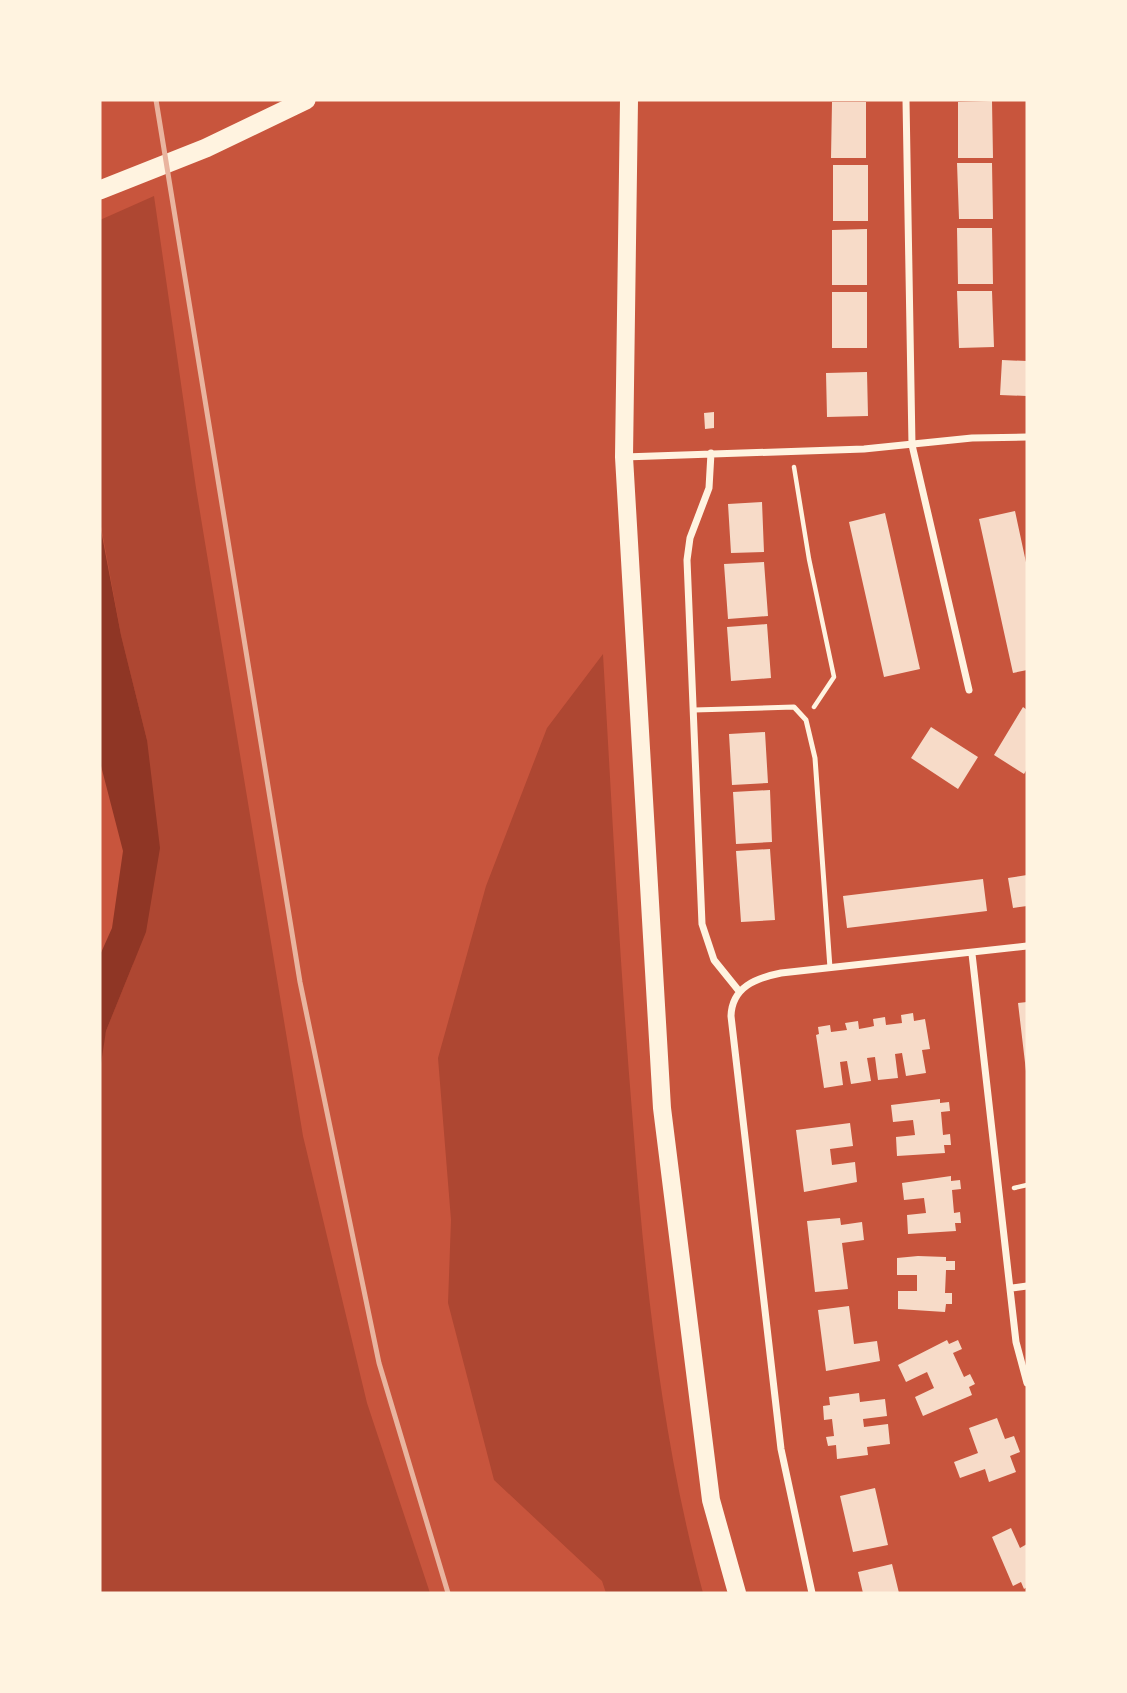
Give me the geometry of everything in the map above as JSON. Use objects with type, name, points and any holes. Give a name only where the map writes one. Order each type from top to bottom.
[{"type":"highway","points":[[100,190],[206,148],[306,100]]},
{"type":"main road","points":[[629,100],[624,457],[662,1108],[710,1500],[737,1593]]},
{"type":"street","points":[[906,100],[912,445],[969,690]]},
{"type":"street","points":[[624,457],[792,452],[912,445],[972,438],[1027,437]]},
{"type":"street","points":[[711,453],[709,488],[688,548],[702,924],[715,960],[739,991]]},
{"type":"street","points":[[812,1593],[781,1449],[731,1016],[733,1002],[739,991],[770,975],[1027,946]]},
{"type":"street","points":[[972,954],[1012,1288],[1016,1342],[1027,1383]]},
{"type":"street","points":[[1012,1288],[1027,1286]]},
{"type":"lane","points":[[694,710],[794,707],[806,720],[815,758],[830,968]]},
{"type":"path","points":[[792,452],[809,559],[834,677],[806,720]]},
{"type":"shaded area","points":[[154,196],[196,488],[303,1136],[367,1403],[430,1593],[100,1593],[100,1056],[106,1031],[133,964],[147,740],[121,635],[100,521],[100,220]]},
{"type":"shaded area","points":[[100,525],[121,635],[147,740],[160,848],[146,932],[106,1031],[100,1070],[100,955],[112,928],[123,851],[100,762]]},
{"type":"shaded area","points":[[603,654],[616,889],[643,1242],[657,1360],[676,1478],[703,1593],[606,1593],[602,1581],[494,1480],[448,1303],[451,1220],[438,1058],[486,886],[547,728]]},
{"type":"building","points":[[992,101],[993,158],[958,158],[958,102]]},
{"type":"building","points":[[832,102],[866,102],[866,158],[831,158]]},
{"type":"building","points":[[957,163],[992,163],[993,219],[959,219]]},
{"type":"building","points":[[833,165],[868,165],[868,221],[833,221]]},
{"type":"building","points":[[957,228],[992,228],[993,284],[958,284]]},
{"type":"building","points":[[867,229],[867,285],[832,285],[832,230]]},
{"type":"building","points":[[957,291],[992,291],[994,347],[959,348]]},
{"type":"building","points":[[832,292],[867,292],[867,348],[832,348]]},
{"type":"building","points":[[1002,360],[1027,361],[1027,396],[1000,395]]},
{"type":"building","points":[[867,372],[868,416],[827,417],[826,373]]},
{"type":"building","points":[[714,412],[714,428],[705,429],[704,413]]},
{"type":"building","points":[[762,502],[764,552],[731,553],[728,504]]},
{"type":"building","points":[[1015,511],[1027,567],[1027,670],[1013,673],[979,519]]},
{"type":"building","points":[[885,513],[920,669],[884,677],[849,522]]},
{"type":"building","points":[[764,562],[768,616],[728,619],[724,564]]},
{"type":"building","points":[[767,624],[771,678],[731,681],[727,627]]},
{"type":"building","points":[[1023,707],[1027,710],[1027,769],[1024,774],[994,755]]},
{"type":"building","points":[[931,727],[978,757],[958,789],[911,758]]},
{"type":"building","points":[[765,732],[768,783],[732,785],[729,734]]},
{"type":"building","points":[[770,790],[772,842],[736,844],[733,792]]},
{"type":"building","points":[[770,849],[775,920],[741,922],[736,851]]},
{"type":"building","points":[[1027,875],[1027,906],[1013,908],[1008,878]]},
{"type":"building","points":[[983,879],[987,911],[847,928],[843,896]]},
{"type":"building","points":[[1027,1002],[1027,1071],[1026,1071],[1018,1003]]},
{"type":"building","points":[[913,1013],[914,1021],[925,1019],[930,1049],[922,1050],[926,1073],[906,1076],[902,1053],[895,1054],[898,1078],[878,1080],[875,1057],[867,1058],[871,1081],[851,1084],[847,1061],[840,1062],[843,1085],[824,1088],[816,1035],[819,1034],[818,1027],[830,1025],[831,1032],[847,1030],[845,1023],[858,1021],[859,1029],[874,1026],[873,1019],[885,1017],[886,1025],[902,1023],[901,1015]]},
{"type":"building","points":[[940,1099],[940,1103],[949,1102],[950,1111],[941,1112],[943,1135],[950,1134],[951,1145],[944,1145],[945,1153],[897,1156],[896,1137],[915,1135],[913,1120],[893,1122],[891,1105]]},
{"type":"building","points":[[850,1123],[853,1146],[830,1149],[832,1165],[855,1162],[857,1182],[804,1192],[796,1130]]},
{"type":"building","points":[[951,1176],[951,1181],[960,1180],[961,1189],[952,1190],[954,1213],[960,1212],[961,1223],[955,1223],[956,1231],[908,1234],[907,1215],[926,1213],[924,1198],[904,1200],[902,1183]]},
{"type":"building","points":[[840,1218],[841,1225],[862,1222],[864,1240],[842,1243],[848,1289],[815,1292],[807,1221]]},
{"type":"building","points":[[946,1257],[946,1261],[955,1261],[955,1270],[946,1270],[945,1293],[952,1293],[952,1304],[946,1304],[945,1312],[898,1309],[898,1291],[917,1291],[917,1275],[897,1275],[897,1258]]},
{"type":"building","points":[[849,1306],[854,1344],[877,1341],[880,1361],[826,1371],[818,1310]]},
{"type":"building","points":[[947,1340],[949,1344],[958,1340],[962,1349],[953,1353],[964,1377],[970,1374],[975,1384],[969,1387],[972,1395],[923,1416],[915,1397],[934,1388],[927,1372],[906,1382],[898,1365]]},
{"type":"building","points":[[859,1393],[860,1402],[885,1399],[887,1416],[863,1419],[864,1427],[888,1424],[890,1444],[867,1447],[868,1455],[837,1459],[836,1445],[828,1446],[826,1437],[834,1436],[832,1419],[824,1420],[823,1406],[830,1405],[829,1397]]},
{"type":"building","points":[[997,1418],[1005,1439],[1014,1436],[1020,1452],[1010,1456],[1016,1472],[989,1482],[985,1469],[960,1478],[954,1462],[978,1453],[969,1428]]},
{"type":"building","points":[[875,1488],[888,1545],[853,1552],[840,1496]]},
{"type":"building","points":[[1011,1528],[1020,1548],[1027,1544],[1027,1587],[1024,1589],[1021,1582],[1013,1586],[992,1537]]},
{"type":"building","points":[[892,1564],[899,1593],[863,1593],[858,1572]]},
{"type":"railway","points":[[156,100],[300,982],[379,1363],[448,1593]]}]
